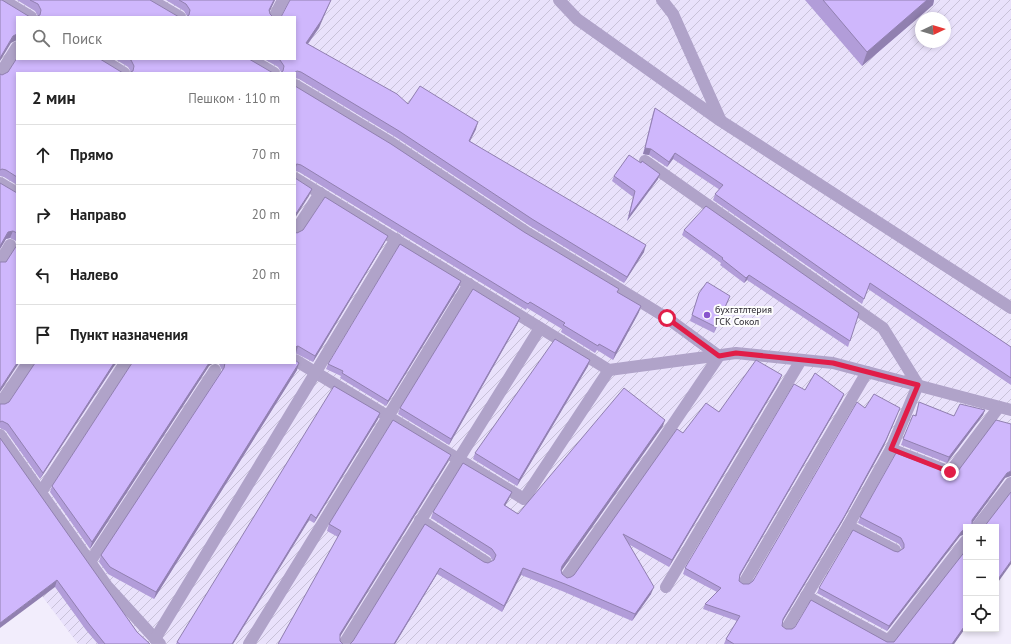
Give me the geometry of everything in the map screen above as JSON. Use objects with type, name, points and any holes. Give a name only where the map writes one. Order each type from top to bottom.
[{"type":"street","points":[[3,0],[29,16]]},
{"type":"street","points":[[151,0],[178,16]]},
{"type":"street","points":[[275,16],[283,0]]},
{"type":"street","points":[[559,0],[578,19],[721,121],[1011,308]]},
{"type":"street","points":[[662,0],[673,14],[721,121]]},
{"type":"street","points":[[0,74],[16,49]]},
{"type":"street","points":[[253,60],[272,72]]},
{"type":"street","points":[[104,65],[122,72]]},
{"type":"street","points":[[296,86],[393,144],[526,232],[667,318],[719,356]]},
{"type":"street","points":[[645,161],[883,328],[918,385]]},
{"type":"street","points":[[296,179],[609,370],[736,353],[833,363],[1005,408],[950,472],[891,449]]},
{"type":"street","points":[[0,183],[16,192]]},
{"type":"street","points":[[296,230],[320,193]]},
{"type":"street","points":[[0,435],[107,586],[157,641],[396,239]]},
{"type":"street","points":[[0,262],[10,245]]},
{"type":"street","points":[[249,644],[469,284]]},
{"type":"street","points":[[344,644],[540,328]]},
{"type":"street","points":[[566,577],[659,445],[719,356]]},
{"type":"street","points":[[666,587],[801,360]]},
{"type":"street","points":[[296,361],[524,499],[609,370]]},
{"type":"street","points":[[0,404],[27,364]]},
{"type":"street","points":[[41,492],[124,364]]},
{"type":"street","points":[[90,562],[215,370]]},
{"type":"street","points":[[744,583],[867,372]]},
{"type":"street","points":[[787,628],[848,526],[891,449],[918,385]]},
{"type":"street","points":[[979,524],[1011,483]]},
{"type":"street","points":[[420,520],[486,562]]},
{"type":"street","points":[[848,526],[895,550]]},
{"type":"street","points":[[806,596],[889,641],[963,545]]},
{"type":"shaded area","points":[[0,0],[1011,0],[1011,564],[999,534],[999,524],[963,524],[963,630],[953,644],[78,644],[0,540]]},
{"type":"building","points":[[0,0],[2,0],[28,16],[16,16],[16,34],[13,36],[0,58]]},
{"type":"building","points":[[30,0],[150,0],[177,16],[38,16],[40,15],[41,10],[38,4]]},
{"type":"building","points":[[179,0],[274,0],[269,10],[272,16],[188,16],[190,10],[186,4]]},
{"type":"building","points":[[290,0],[331,0],[321,21],[306,43],[397,94],[408,104],[420,86],[478,122],[469,141],[646,245],[627,277],[532,219],[399,131],[301,72],[282,72],[284,66],[280,60],[296,60],[296,16],[282,16]]},
{"type":"building","points":[[823,0],[927,0],[867,52]]},
{"type":"building","points":[[16,60],[102,60],[121,72],[16,72],[16,176],[6,170],[0,170],[0,74],[2,75],[8,72]]},
{"type":"building","points":[[131,60],[251,60],[271,72],[130,72],[133,71],[134,66]]},
{"type":"building","points":[[296,87],[391,144],[524,232],[619,289],[617,292],[641,306],[615,353],[599,344],[598,346],[563,325],[565,323],[530,302],[528,304],[301,165],[297,164]]},
{"type":"building","points":[[655,108],[1011,347],[1011,378],[870,283],[864,299],[715,194],[723,185],[675,153],[669,162],[651,149],[645,148]]},
{"type":"building","points":[[629,155],[641,163],[642,161],[660,174],[629,216],[635,191],[614,176]]},
{"type":"building","points":[[296,179],[312,189],[296,213]]},
{"type":"building","points":[[0,183],[16,192],[16,232],[13,231],[8,232],[0,246]]},
{"type":"building","points":[[325,197],[388,236],[315,356],[298,346],[296,347],[296,232],[303,230]]},
{"type":"building","points":[[706,206],[859,313],[850,341],[749,275],[746,278],[722,259],[723,258],[684,230]]},
{"type":"building","points":[[400,244],[461,281],[388,401],[342,373],[343,371],[328,364]]},
{"type":"building","points":[[16,247],[16,364],[0,389],[0,262],[6,262]]},
{"type":"building","points":[[707,282],[730,296],[716,327],[692,315],[699,293]]},
{"type":"building","points":[[473,289],[520,318],[451,439],[400,408]]},
{"type":"building","points":[[555,339],[590,360],[519,480],[475,453]]},
{"type":"building","points":[[756,360],[782,375],[672,560],[623,534],[654,587],[635,614],[523,568],[504,606],[440,568],[394,644],[350,644],[425,524],[484,562],[488,563],[494,560],[496,555],[492,549],[433,512],[463,463],[512,492],[504,505],[518,514],[624,388],[665,420],[562,566],[562,574],[567,578],[571,577],[574,575],[677,429],[683,433],[706,403],[719,412]]},
{"type":"building","points":[[296,361],[299,363],[156,592],[110,567],[101,555],[224,368],[225,364],[296,364]]},
{"type":"building","points":[[34,364],[113,364],[43,473],[8,424],[2,421],[0,422],[0,404],[9,402]]},
{"type":"building","points":[[131,364],[208,364],[92,542],[52,486]]},
{"type":"building","points":[[815,373],[844,394],[740,574],[739,581],[743,584],[749,584],[753,581],[857,402],[865,408],[874,394],[900,408],[886,440],[844,517],[783,619],[782,626],[786,629],[792,629],[795,627],[811,600],[887,642],[894,642],[963,554],[963,628],[952,644],[734,644],[726,639],[740,616],[705,604],[721,588],[685,568],[794,384],[805,390]]},
{"type":"building","points":[[334,386],[380,413],[316,518],[311,514],[232,644],[180,644],[177,642]]},
{"type":"building","points":[[919,402],[954,416],[960,404],[985,410],[949,457],[903,439],[913,415],[916,416]]},
{"type":"building","points":[[393,420],[451,455],[340,634],[340,641],[343,644],[278,644],[341,531],[329,524]]},
{"type":"building","points":[[996,420],[1011,424],[1011,471],[1007,473],[972,520],[972,524],[963,524],[963,530],[889,626],[819,588],[853,530],[894,551],[898,552],[904,548],[901,538],[860,517],[896,453],[949,473],[955,473]]},
{"type":"building","points":[[0,438],[137,632],[150,644],[105,644],[57,580],[0,623]]},
{"type":"building","points":[[1011,492],[1011,561],[999,578],[999,524],[986,524]]},
{"type":"place","name":"бухгатлтерия ГСК Сокол","points":[[707,315]]},
{"type":"route","points":[[667,318],[719,356],[736,353],[833,363],[918,385],[891,449],[950,472]]}]
